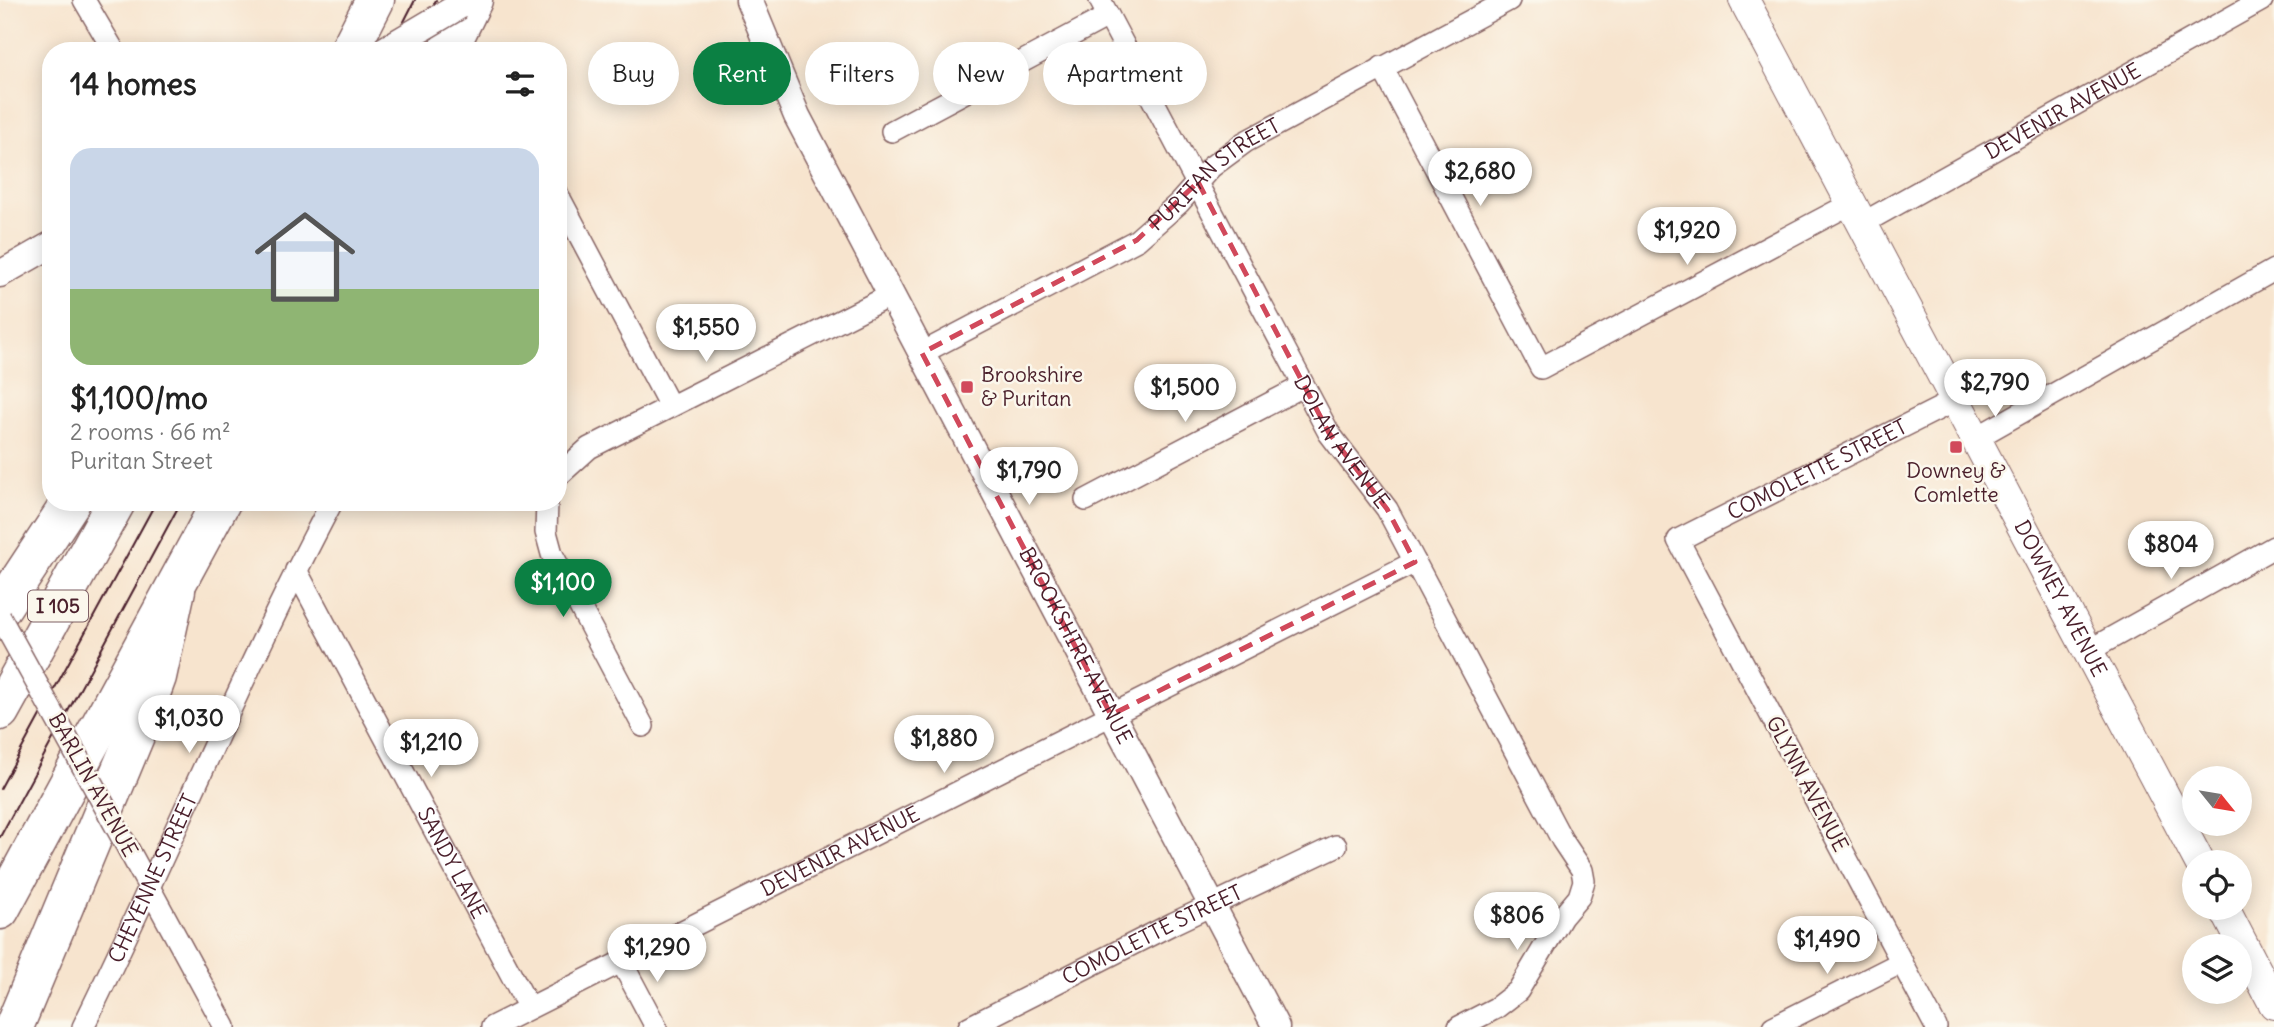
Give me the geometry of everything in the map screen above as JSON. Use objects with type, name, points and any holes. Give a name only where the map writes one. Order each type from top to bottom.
[{"type":"highway","points":[[354,42],[375,0]]},
{"type":"highway","points":[[451,42],[464,1]]},
{"type":"highway","points":[[0,610],[65,511]]},
{"type":"highway","name":"I 105","points":[[0,711],[111,511]]},
{"type":"highway","points":[[0,910],[176,590],[216,511]]},
{"type":"highway","points":[[14,1027],[139,726],[157,677],[176,590]]},
{"type":"main road","name":"DOWNEY AVENUE","points":[[1754,3],[1857,213],[2193,850]]},
{"type":"main road","points":[[2230,920],[2274,1004]]},
{"type":"street","points":[[84,0],[109,42]]},
{"type":"street","name":"BROOKSHIRE AVENUE","points":[[749,0],[797,116],[1276,1027]]},
{"type":"street","name":"PURITAN STREET","points":[[922,353],[1137,240],[1180,204],[1212,167],[1245,142],[1509,0]]},
{"type":"street","name":"DEVENIR AVENUE","points":[[1382,67],[1541,369],[1857,213],[2262,0]]},
{"type":"street","points":[[398,42],[464,1]]},
{"type":"street","points":[[892,131],[1104,8]]},
{"type":"street","name":"DOLAN AVENUE","points":[[1104,8],[1198,182],[1303,386],[1337,446],[1387,509],[1562,840],[1580,864],[1584,881],[1579,897],[1562,917],[1518,991],[1496,1009],[1459,1027]]},
{"type":"street","points":[[567,212],[670,406]]},
{"type":"street","points":[[0,274],[42,250]]},
{"type":"street","points":[[1976,438],[2274,270]]},
{"type":"street","points":[[567,468],[589,447],[891,295]]},
{"type":"street","points":[[1086,500],[1303,386]]},
{"type":"street","name":"COMOLETTE STREET","points":[[1678,540],[1956,400]]},
{"type":"street","name":"CHEYENNE STREET","points":[[83,1027],[151,889],[296,570],[327,511]]},
{"type":"street","points":[[547,511],[546,532],[552,554],[643,726]]},
{"type":"street","name":"GLYNN AVENUE","points":[[1678,540],[1936,1027]]},
{"type":"street","points":[[2088,651],[2274,547]]},
{"type":"street","name":"DEVENIR AVENUE","points":[[492,1027],[1415,562]]},
{"type":"street","name":"SANDY LANE","points":[[296,570],[529,1008]]},
{"type":"street","name":"BARLIN AVENUE","points":[[0,617],[225,1027]]},
{"type":"street","name":"COMOLETTE STREET","points":[[969,1027],[1336,846]]},
{"type":"street","points":[[621,961],[656,1027]]},
{"type":"street","points":[[1773,1027],[1902,962]]},
{"type":"highlighted area","points":[[1198,182],[1329,433],[1387,509],[1415,562],[1111,715],[922,353],[1137,240]]},
{"type":"tram line","points":[[394,42],[415,0]]},
{"type":"tram line","points":[[415,42],[436,0]]},
{"type":"tram line","points":[[0,789],[151,511]]},
{"type":"tram line","points":[[0,837],[176,511]]},
{"type":"place","name":"Brookshire & Puritan","points":[[967,387]]},
{"type":"place","name":"Downey & Comlette","points":[[1956,447]]}]
